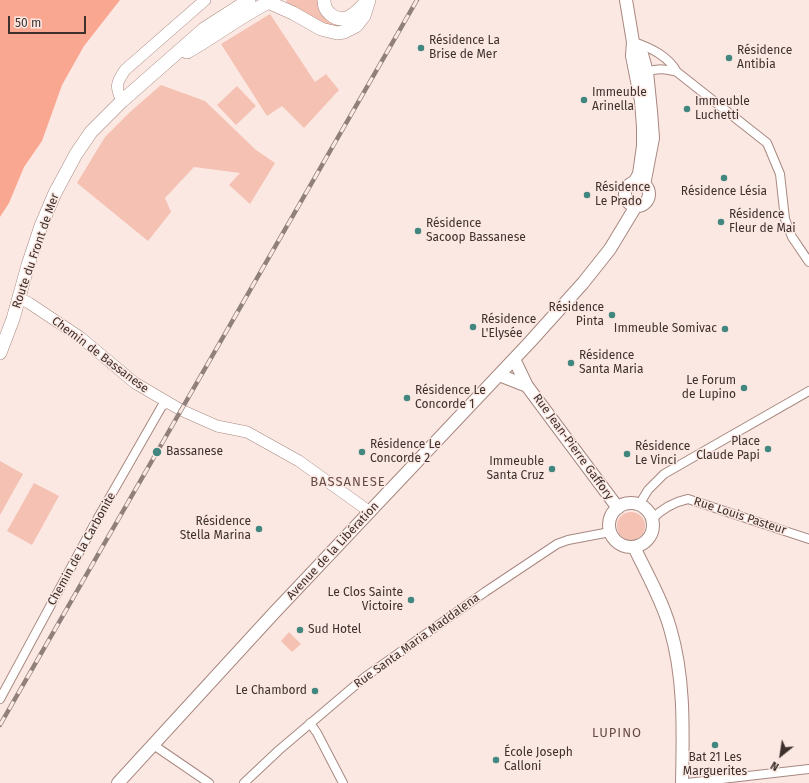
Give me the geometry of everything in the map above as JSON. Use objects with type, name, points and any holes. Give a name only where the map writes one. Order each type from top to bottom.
[{"type":"main road","name":"Route du Front de Mer","points":[[0,352],[13,319],[42,226],[64,174],[91,132],[122,101],[204,29],[249,0]]},
{"type":"main road","points":[[324,0],[325,9],[331,15],[335,18],[345,19],[358,11],[368,0]]},
{"type":"main road","points":[[271,1],[321,29],[337,33],[344,32],[356,26],[364,16],[368,0]]},
{"type":"main road","points":[[626,0],[633,42],[632,56],[641,101],[643,127],[643,146],[639,184]]},
{"type":"main road","name":"Route du Front de Mer","points":[[161,66],[205,42],[239,19],[271,1]]},
{"type":"main road","points":[[633,42],[652,71],[653,138],[639,184]]},
{"type":"main road","points":[[639,184],[648,191],[648,198],[643,204],[636,206],[629,202],[626,196],[627,188],[639,184]]},
{"type":"main road","name":"Avenue de la Libération","points":[[118,783],[152,744],[514,359],[583,283],[610,249],[636,206]]},
{"type":"main road","name":"Rue Jean-Pierre Gaffory","points":[[514,359],[528,386],[618,508]]},
{"type":"main road","name":"Rue Jean-Pierre Gaffory","points":[[499,375],[528,386]]},
{"type":"main road","points":[[631,503],[639,505],[645,508],[652,519],[653,525],[650,538],[640,546],[626,547],[619,544],[610,532],[610,519],[613,513],[624,504],[631,503]]},
{"type":"main road","points":[[634,547],[659,599],[670,627],[676,649],[680,676],[682,783]]},
{"type":"street","points":[[122,101],[117,90],[118,80],[125,70],[205,0]]},
{"type":"street","points":[[633,42],[647,46],[671,62],[677,72],[766,143],[780,174],[785,219],[792,237],[809,262]]},
{"type":"street","points":[[652,71],[661,56]]},
{"type":"street","points":[[652,71],[663,69],[677,72]]},
{"type":"street","name":"Chemin de Bassanese","points":[[19,298],[80,337],[135,383],[169,404],[217,426],[247,432],[299,461],[370,512]]},
{"type":"street","points":[[639,505],[648,490],[664,474],[809,391]]},
{"type":"street","name":"Chemin de la Carbonite","points":[[0,698],[98,517],[162,406],[169,404]]},
{"type":"street","name":"Rue Louis Pasteur","points":[[652,519],[660,510],[681,500],[688,499],[809,539]]},
{"type":"street","name":"Rue Santa Maria Maddalena","points":[[244,783],[310,723],[368,675],[480,595],[557,544],[568,540],[610,532]]},
{"type":"street","points":[[310,723],[317,732],[343,783]]},
{"type":"street","points":[[152,744],[209,783]]},
{"type":"street","points":[[687,783],[809,769]]},
{"type":"shaded area","points":[[0,0],[120,0],[84,46],[62,85],[42,141],[24,167],[9,203],[0,217]]},
{"type":"shaded area","points":[[287,0],[320,0],[322,13],[327,20],[335,24],[348,25],[331,29],[289,4],[286,2]]},
{"type":"shaded area","points":[[270,14],[315,82],[326,74],[339,90],[304,128],[282,106],[267,116],[221,44]]},
{"type":"shaded area","points":[[161,85],[205,101],[256,150],[275,163],[250,204],[229,185],[240,173],[194,167],[165,198],[171,212],[148,241],[77,183],[105,137],[130,112]]},
{"type":"shaded area","points":[[237,86],[256,106],[236,125],[217,105]]},
{"type":"shaded area","points":[[0,461],[23,474],[0,515]]},
{"type":"shaded area","points":[[34,483],[59,496],[32,545],[7,531]]},
{"type":"shaded area","points":[[631,512],[641,516],[645,526],[641,536],[631,540],[621,536],[617,526],[621,516]]},
{"type":"shaded area","points":[[289,632],[301,644],[292,652],[281,641]]},
{"type":"railway","points":[[0,725],[417,0]]},
{"type":"place","name":"Résidence La Brise de Mer","points":[[421,48]]},
{"type":"place","name":"Résidence Antibia","points":[[729,58]]},
{"type":"place","name":"Immeuble Arinella","points":[[584,100]]},
{"type":"place","name":"Immeuble Luchetti","points":[[687,109]]},
{"type":"place","name":"Résidence Lésia","points":[[724,178]]},
{"type":"place","name":"Résidence Le Prado","points":[[587,195]]},
{"type":"place","name":"Résidence Fleur de Mai","points":[[721,222]]},
{"type":"place","name":"Résidence Sacoop Bassanese","points":[[418,231]]},
{"type":"place","name":"Résidence Pinta","points":[[612,315]]},
{"type":"place","name":"Résidence L'Elysée","points":[[473,327]]},
{"type":"place","name":"Immeuble Somivac","points":[[725,329]]},
{"type":"place","name":"Résidence Santa Maria","points":[[571,363]]},
{"type":"place","name":"Le Forum de Lupino","points":[[744,388]]},
{"type":"place","name":"Résidence Le Concorde 1","points":[[407,398]]},
{"type":"place","name":"Place Claude Papi","points":[[768,449]]},
{"type":"place","name":"Bassanese","points":[[157,452]]},
{"type":"place","name":"Résidence Le Concorde 2","points":[[362,452]]},
{"type":"place","name":"Résidence Le Vinci","points":[[627,454]]},
{"type":"place","name":"Immeuble Santa Cruz","points":[[552,469]]},
{"type":"place","name":"Résidence Stella Marina","points":[[259,529]]},
{"type":"place","name":"Le Clos Sainte Victoire","points":[[411,600]]},
{"type":"place","name":"Sud Hotel","points":[[300,630]]},
{"type":"place","name":"Le Chambord","points":[[315,691]]},
{"type":"place","name":"Bat 21 Les Marguerites","points":[[715,745]]},
{"type":"place","name":"École Joseph Calloni","points":[[496,760]]},
{"type":"district","name":"BASSANESE","points":[[348,482]]},
{"type":"district","name":"LUPINO","points":[[617,733]]}]
